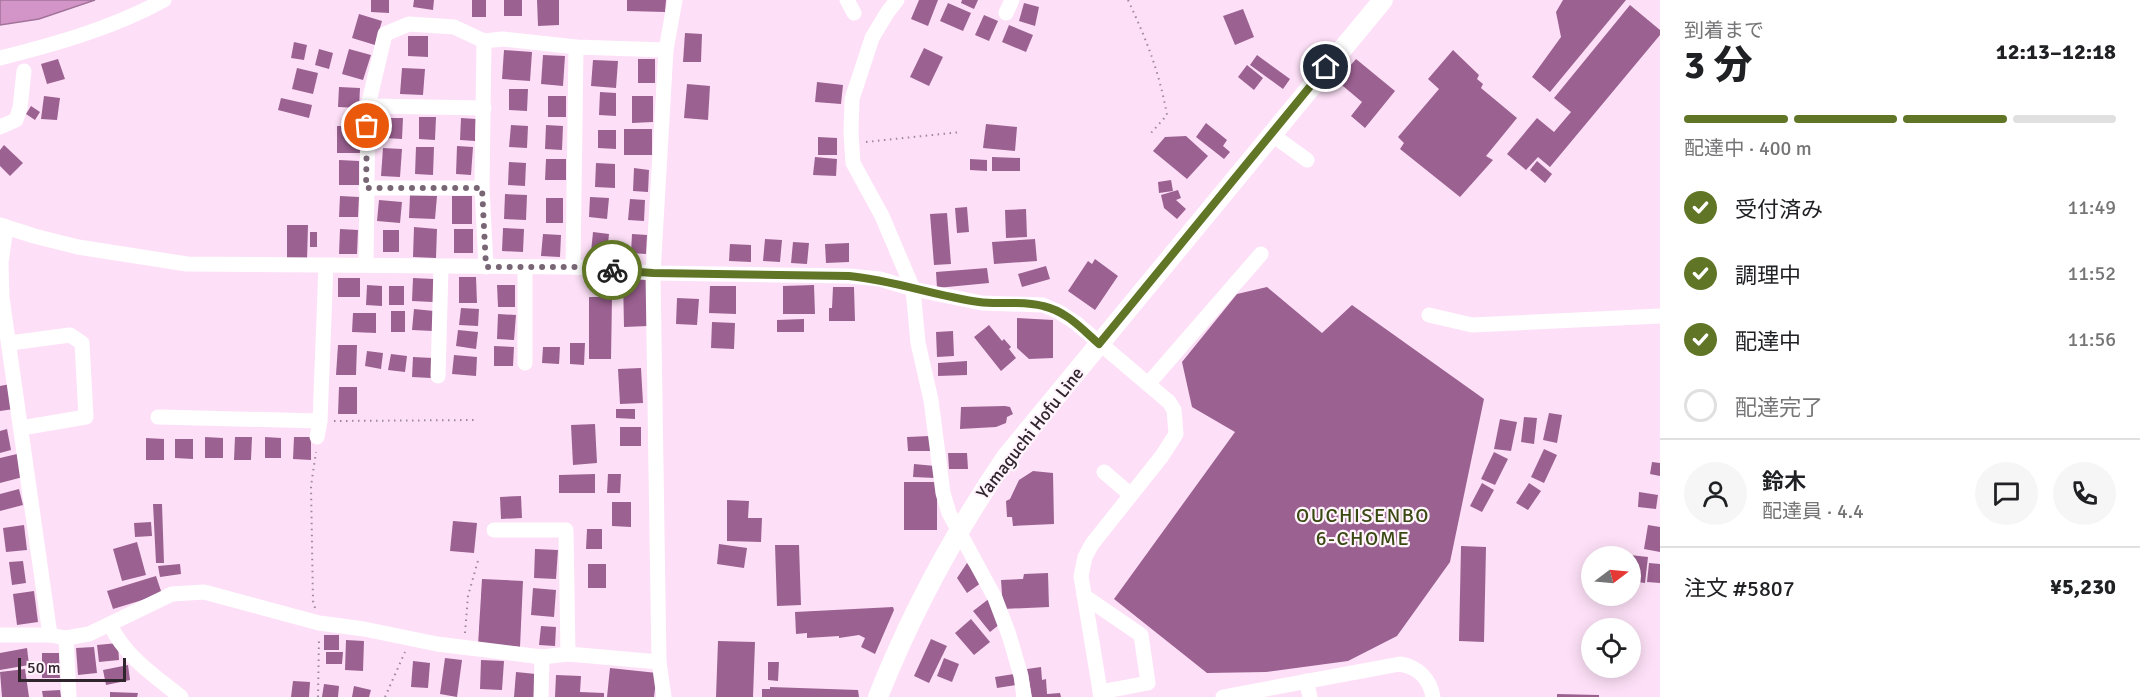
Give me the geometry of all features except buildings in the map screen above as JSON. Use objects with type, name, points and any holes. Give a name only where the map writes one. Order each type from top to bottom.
[{"type":"main road","name":"Yamaguchi Hofu Line","points":[[878,697],[914,614],[958,531],[1007,456],[1383,0]]},
{"type":"street","points":[[0,58],[88,33],[149,9],[164,0]]},
{"type":"street","points":[[664,697],[659,662],[653,273],[666,50],[675,0]]},
{"type":"street","points":[[897,0],[872,38],[852,99],[853,163],[882,216],[913,289],[918,343],[931,399],[943,493],[949,513],[995,598],[1009,635],[1024,697]]},
{"type":"street","points":[[366,265],[368,106],[386,34],[409,24],[454,27],[484,40],[504,39],[576,47],[666,50]]},
{"type":"street","points":[[484,40],[482,188],[486,267]]},
{"type":"street","points":[[573,267],[576,47]]},
{"type":"street","points":[[0,127],[16,120],[20,108],[24,71]]},
{"type":"street","points":[[368,106],[484,108]]},
{"type":"street","points":[[1271,134],[1307,160]]},
{"type":"street","points":[[366,188],[482,188]]},
{"type":"street","points":[[50,635],[2,298],[3,226],[78,247],[187,264],[573,267],[653,273],[849,276],[880,279],[913,289],[982,303],[1043,305],[1076,323],[1149,383],[1169,402],[1177,420],[1176,434],[1162,456],[1092,544],[1085,557],[1081,576],[1084,596],[1101,694],[1148,683],[1141,635],[1084,596]]},
{"type":"street","points":[[1149,383],[1261,254]]},
{"type":"street","points":[[317,437],[320,421],[326,265]]},
{"type":"street","points":[[438,376],[441,267]]},
{"type":"street","points":[[525,267],[525,363]]},
{"type":"street","points":[[1428,315],[1473,325],[1660,316]]},
{"type":"street","points":[[10,343],[70,335],[82,343],[86,417],[21,428]]},
{"type":"street","points":[[158,417],[320,421]]},
{"type":"street","points":[[1104,472],[1131,495]]},
{"type":"street","points":[[494,530],[566,530],[568,654]]},
{"type":"street","points":[[0,635],[50,635],[66,638],[89,634],[172,594],[204,592],[319,623],[364,629],[437,645],[542,657],[568,654],[659,662]]},
{"type":"street","points":[[110,624],[117,640],[142,665],[182,697]]},
{"type":"street","points":[[66,638],[69,697]]},
{"type":"street","points":[[541,697],[542,657]]},
{"type":"street","points":[[1223,697],[1400,664],[1408,666],[1425,677],[1434,697]]},
{"type":"street","points":[[1306,681],[1310,697]]},
{"type":"path","points":[[1128,0],[1147,40],[1160,79],[1167,115],[1151,133]]},
{"type":"path","points":[[851,143],[961,132]]},
{"type":"path","points":[[320,421],[478,420]]},
{"type":"path","points":[[317,437],[311,486],[313,601],[319,623],[318,697]]},
{"type":"path","points":[[465,647],[468,596],[479,557]]},
{"type":"path","points":[[385,697],[411,638]]},
{"type":"shaded area","points":[[0,0],[95,0],[39,19],[0,25]]},
{"type":"way so far","points":[[367,126],[366,188],[482,188],[486,267],[573,267],[612,270]]},
{"type":"district","name":"OUCHISENBO 6-CHOME","points":[[1363,526]]},
{"type":"route","points":[[612,270],[653,273],[849,276],[880,279],[913,289],[982,303],[1043,305],[1076,323],[1099,344],[1326,67]]}]
